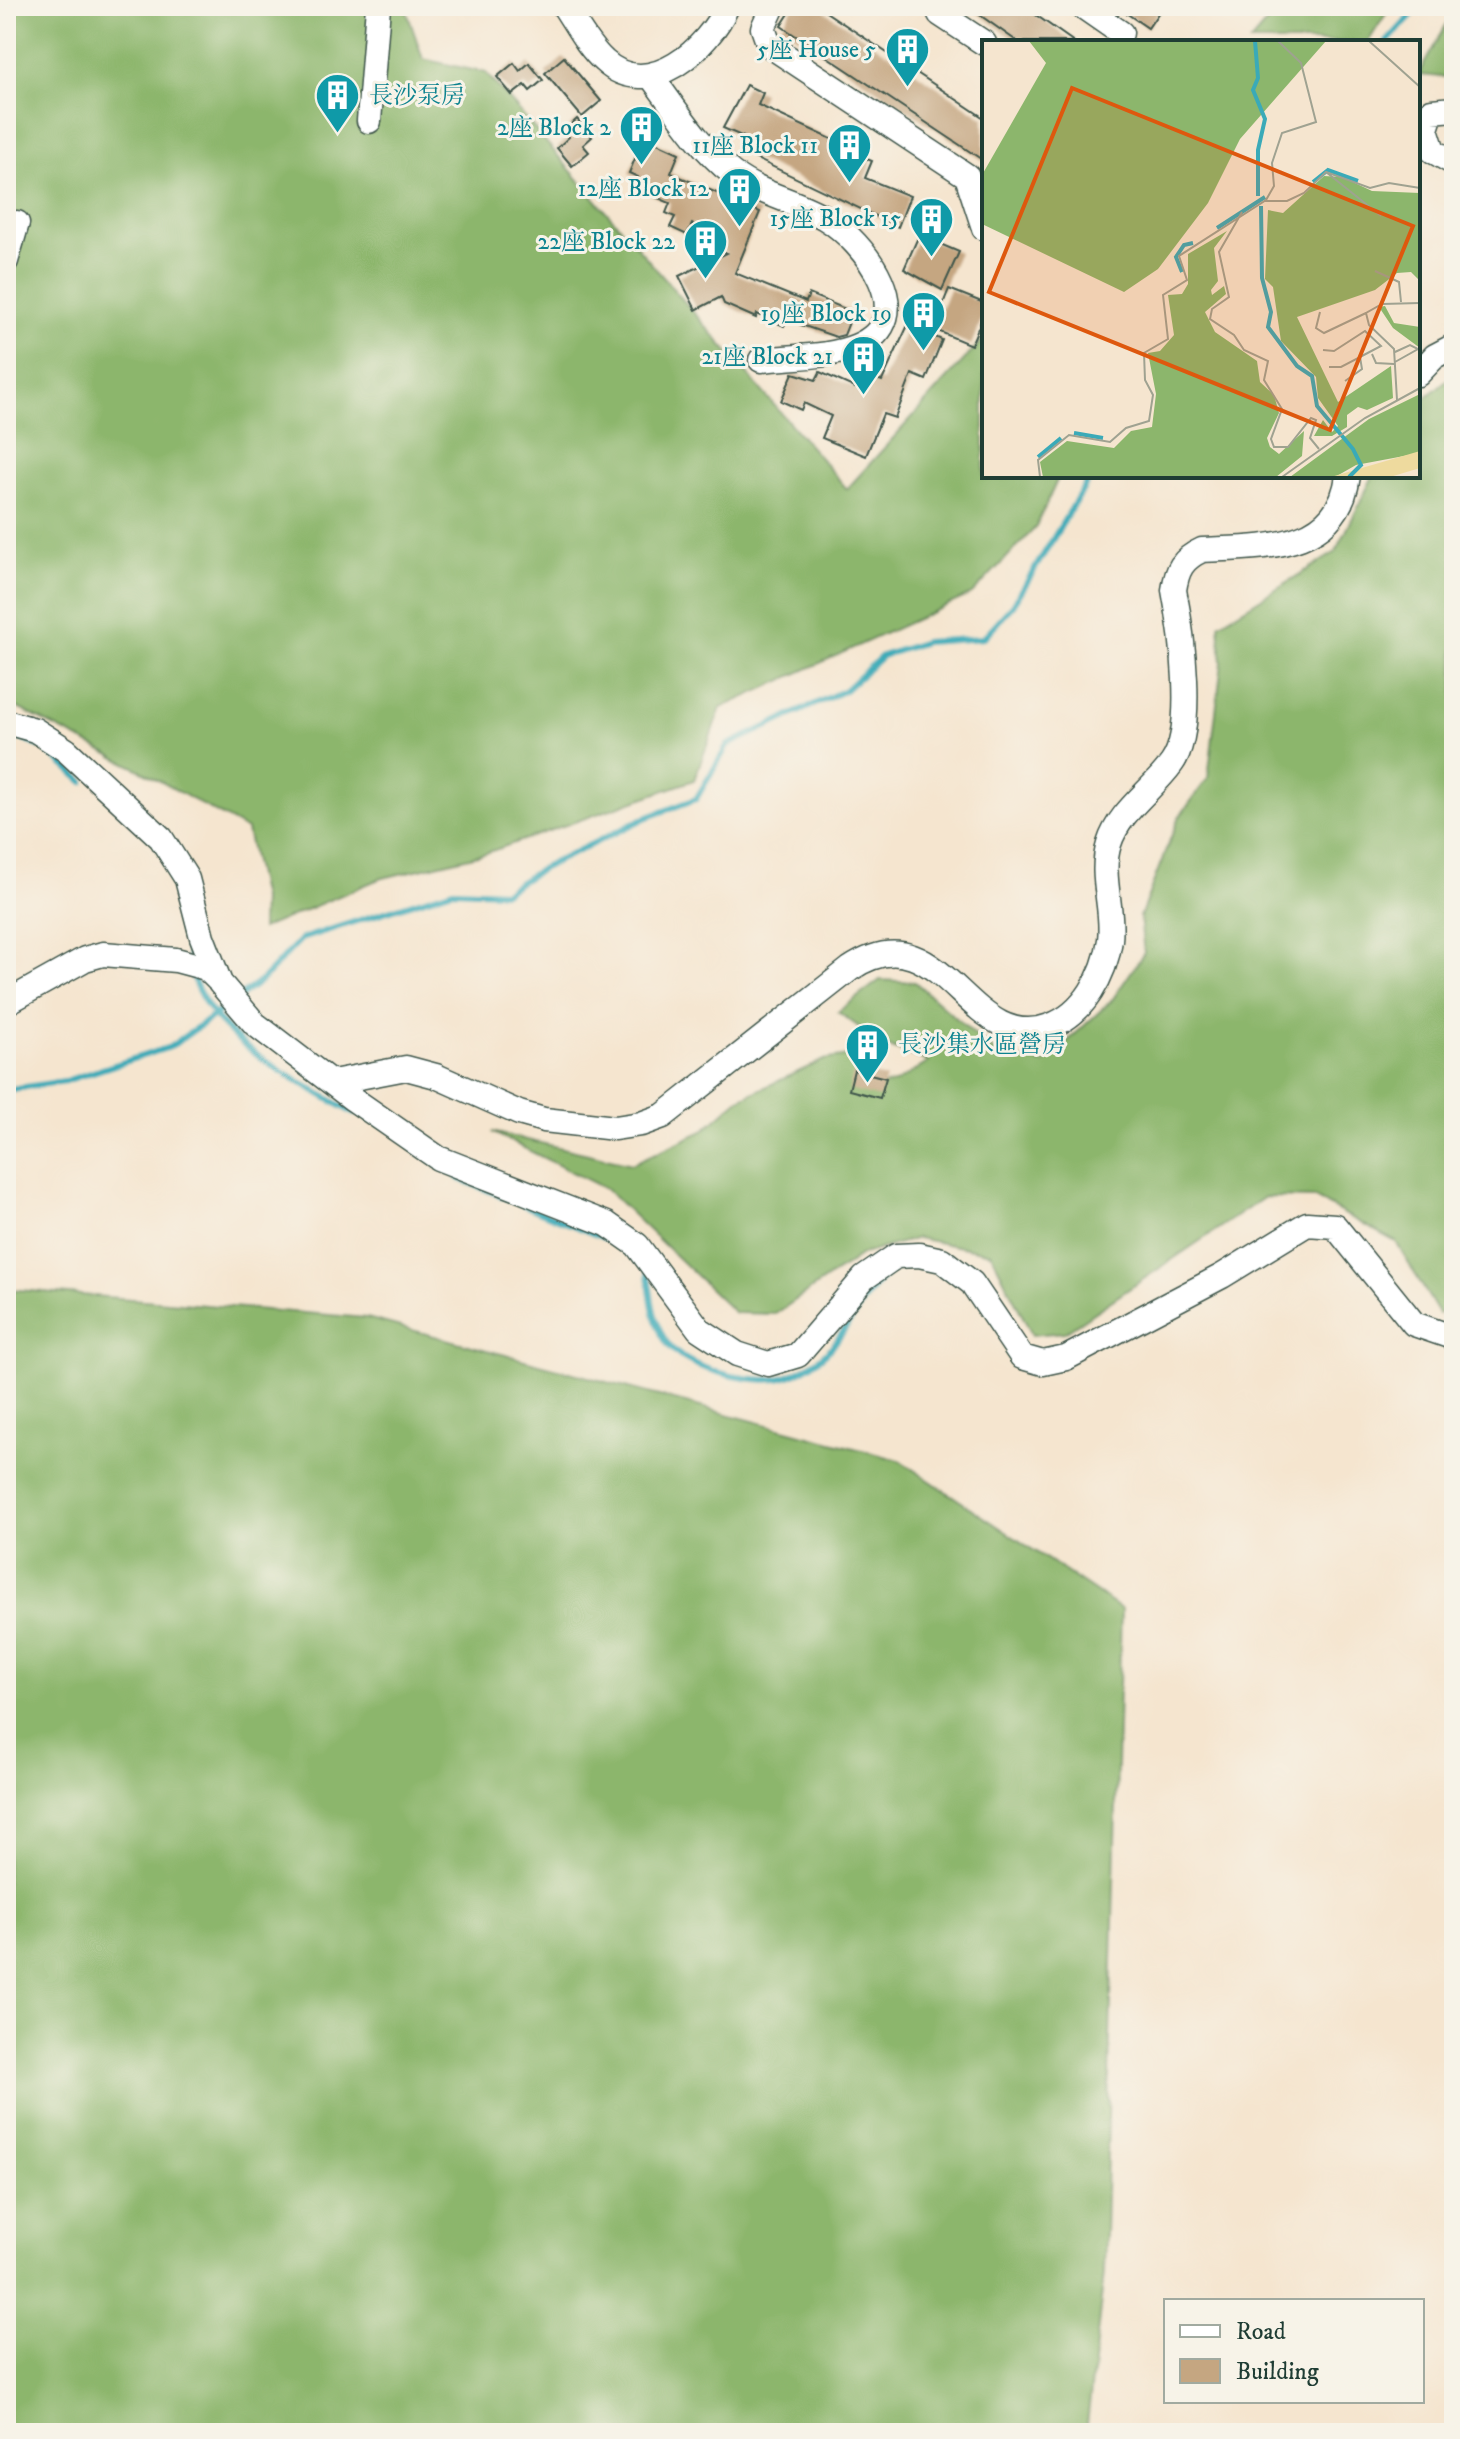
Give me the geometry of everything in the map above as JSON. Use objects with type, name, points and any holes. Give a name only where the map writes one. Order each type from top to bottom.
[{"type":"street","points":[[369,121],[378,6]]},
{"type":"street","points":[[564,6],[605,62],[618,71],[650,75],[666,71],[700,45],[727,6]]},
{"type":"street","points":[[773,6],[763,28],[769,45],[967,176],[982,222]]},
{"type":"street","points":[[937,6],[940,14],[982,42]]},
{"type":"street","points":[[1082,6],[1121,33]]},
{"type":"street","points":[[650,75],[713,155],[732,173],[766,194],[827,219],[867,256],[883,283],[886,314],[880,328],[869,340],[840,351],[761,360]]},
{"type":"street","points":[[1454,109],[1432,111],[1426,129],[1433,151],[1454,163]]},
{"type":"street","points":[[6,261],[17,223]]},
{"type":"street","points":[[1420,372],[1435,356],[1454,346]]},
{"type":"street","points":[[333,1082],[406,1068],[436,1076],[519,1113],[544,1120],[579,1126],[641,1124],[663,1116],[850,969],[868,957],[890,952],[922,959],[1007,1028],[1032,1031],[1073,1015],[1096,981],[1110,939],[1105,871],[1115,828],[1174,760],[1185,730],[1174,590],[1177,569],[1190,555],[1202,550],[1294,541],[1316,531],[1338,512],[1348,478]]},
{"type":"street","points":[[6,722],[35,730],[66,750],[161,838],[187,879],[202,937],[218,980],[282,1046],[438,1158],[607,1224],[637,1245],[699,1329],[737,1354],[768,1364],[798,1355],[864,1278],[896,1256],[919,1255],[942,1260],[972,1283],[1022,1357],[1043,1363],[1066,1358],[1222,1276],[1307,1224],[1335,1226],[1414,1324],[1449,1336],[1454,1334]]},
{"type":"street","points":[[6,1003],[85,959],[103,954],[176,960],[218,980]]},
{"type":"green space","points":[[6,6],[405,6],[423,59],[486,73],[847,489],[982,340],[982,478],[1058,478],[1036,527],[972,594],[721,708],[694,780],[486,853],[379,879],[261,929],[262,899],[247,830],[140,770],[6,702]]},
{"type":"green space","points":[[1246,6],[1391,6],[1369,40],[1252,40],[1268,21]]},
{"type":"green space","points":[[1454,11],[1454,78],[1420,75]]},
{"type":"green space","points":[[1454,374],[1454,1306],[1439,1314],[1396,1242],[1315,1198],[1265,1197],[1065,1332],[1032,1335],[991,1253],[917,1238],[863,1254],[775,1314],[735,1313],[606,1189],[492,1132],[632,1164],[703,1131],[739,1099],[824,1060],[854,1055],[871,1088],[895,1083],[929,1062],[884,1045],[838,1012],[880,980],[915,982],[1000,1057],[1044,1063],[1112,1000],[1144,953],[1140,917],[1178,819],[1208,778],[1222,662],[1219,624],[1336,552],[1372,478],[1420,478],[1420,402]]},
{"type":"green space","points":[[6,1289],[367,1318],[899,1460],[1121,1609],[1104,2273],[1086,2433],[6,2433]]},
{"type":"building","points":[[794,6],[817,6],[982,117],[982,160],[781,26]]},
{"type":"building","points":[[967,6],[1023,6],[1071,40],[1015,40]]},
{"type":"building","points":[[1116,6],[1163,6],[1148,28]]},
{"type":"building","points":[[564,57],[601,101],[582,117],[545,73]]},
{"type":"building","points":[[514,63],[520,71],[529,63],[543,80],[530,91],[525,85],[512,95],[497,77]]},
{"type":"building","points":[[746,85],[763,93],[758,105],[849,147],[848,151],[872,161],[865,178],[910,196],[898,227],[740,151],[746,138],[723,128]]},
{"type":"building","points":[[577,119],[592,137],[583,145],[589,152],[572,166],[557,148],[569,137],[564,131]]},
{"type":"building","points":[[644,137],[679,153],[671,173],[760,212],[735,273],[806,302],[809,294],[853,312],[844,335],[836,337],[787,320],[784,326],[757,314],[756,318],[724,304],[721,297],[696,310],[679,276],[727,253],[714,247],[719,236],[692,224],[687,235],[670,227],[675,217],[666,213],[670,203],[633,187],[638,177],[629,173]]},
{"type":"building","name":"15座 Block 15","points":[[919,235],[959,252],[942,290],[904,269]]},
{"type":"building","points":[[949,289],[982,302],[982,319],[971,345],[933,329]]},
{"type":"building","points":[[908,325],[942,340],[926,380],[912,374],[895,418],[883,414],[866,456],[822,438],[831,416],[804,403],[801,410],[781,401],[793,373],[816,380],[820,372],[855,388],[862,373],[882,381]]},
{"type":"building","name":"長沙集水區營房","points":[[854,1070],[886,1078],[880,1098],[849,1090]]},
{"type":"waterway","points":[[1389,40],[1420,6]]},
{"type":"waterway","points":[[239,997],[262,980],[301,939],[453,890],[504,892],[541,869],[645,818],[696,799],[728,745],[845,690],[882,656],[925,642],[983,638],[1013,605],[1090,478]]},
{"type":"waterway","points":[[17,737],[40,746]]},
{"type":"waterway","points":[[49,752],[83,782]]},
{"type":"waterway","points":[[176,885],[189,957]]},
{"type":"waterway","points":[[191,972],[202,997],[217,1019],[236,1038],[258,1056],[353,1113]]},
{"type":"waterway","points":[[6,1090],[65,1081],[170,1047],[230,1004]]},
{"type":"waterway","points":[[458,1178],[614,1242]]},
{"type":"waterway","points":[[648,1274],[658,1325],[673,1350],[715,1372],[764,1380],[790,1376],[821,1357],[882,1279]]},
{"type":"place","name":"5座 House 5","points":[[907,89]]},
{"type":"place","name":"長沙泵房","points":[[338,135]]},
{"type":"place","name":"2座 Block 2","points":[[642,167]]},
{"type":"place","name":"11座 Block 11","points":[[849,185]]},
{"type":"place","name":"12座 Block 12","points":[[740,228]]},
{"type":"place","name":"15座 Block 15","points":[[932,258]]},
{"type":"place","name":"22座 Block 22","points":[[706,281]]},
{"type":"place","name":"19座 Block 19","points":[[923,353]]},
{"type":"place","name":"21座 Block 21","points":[[864,396]]},
{"type":"place","name":"長沙集水區營房","points":[[867,1084]]}]
